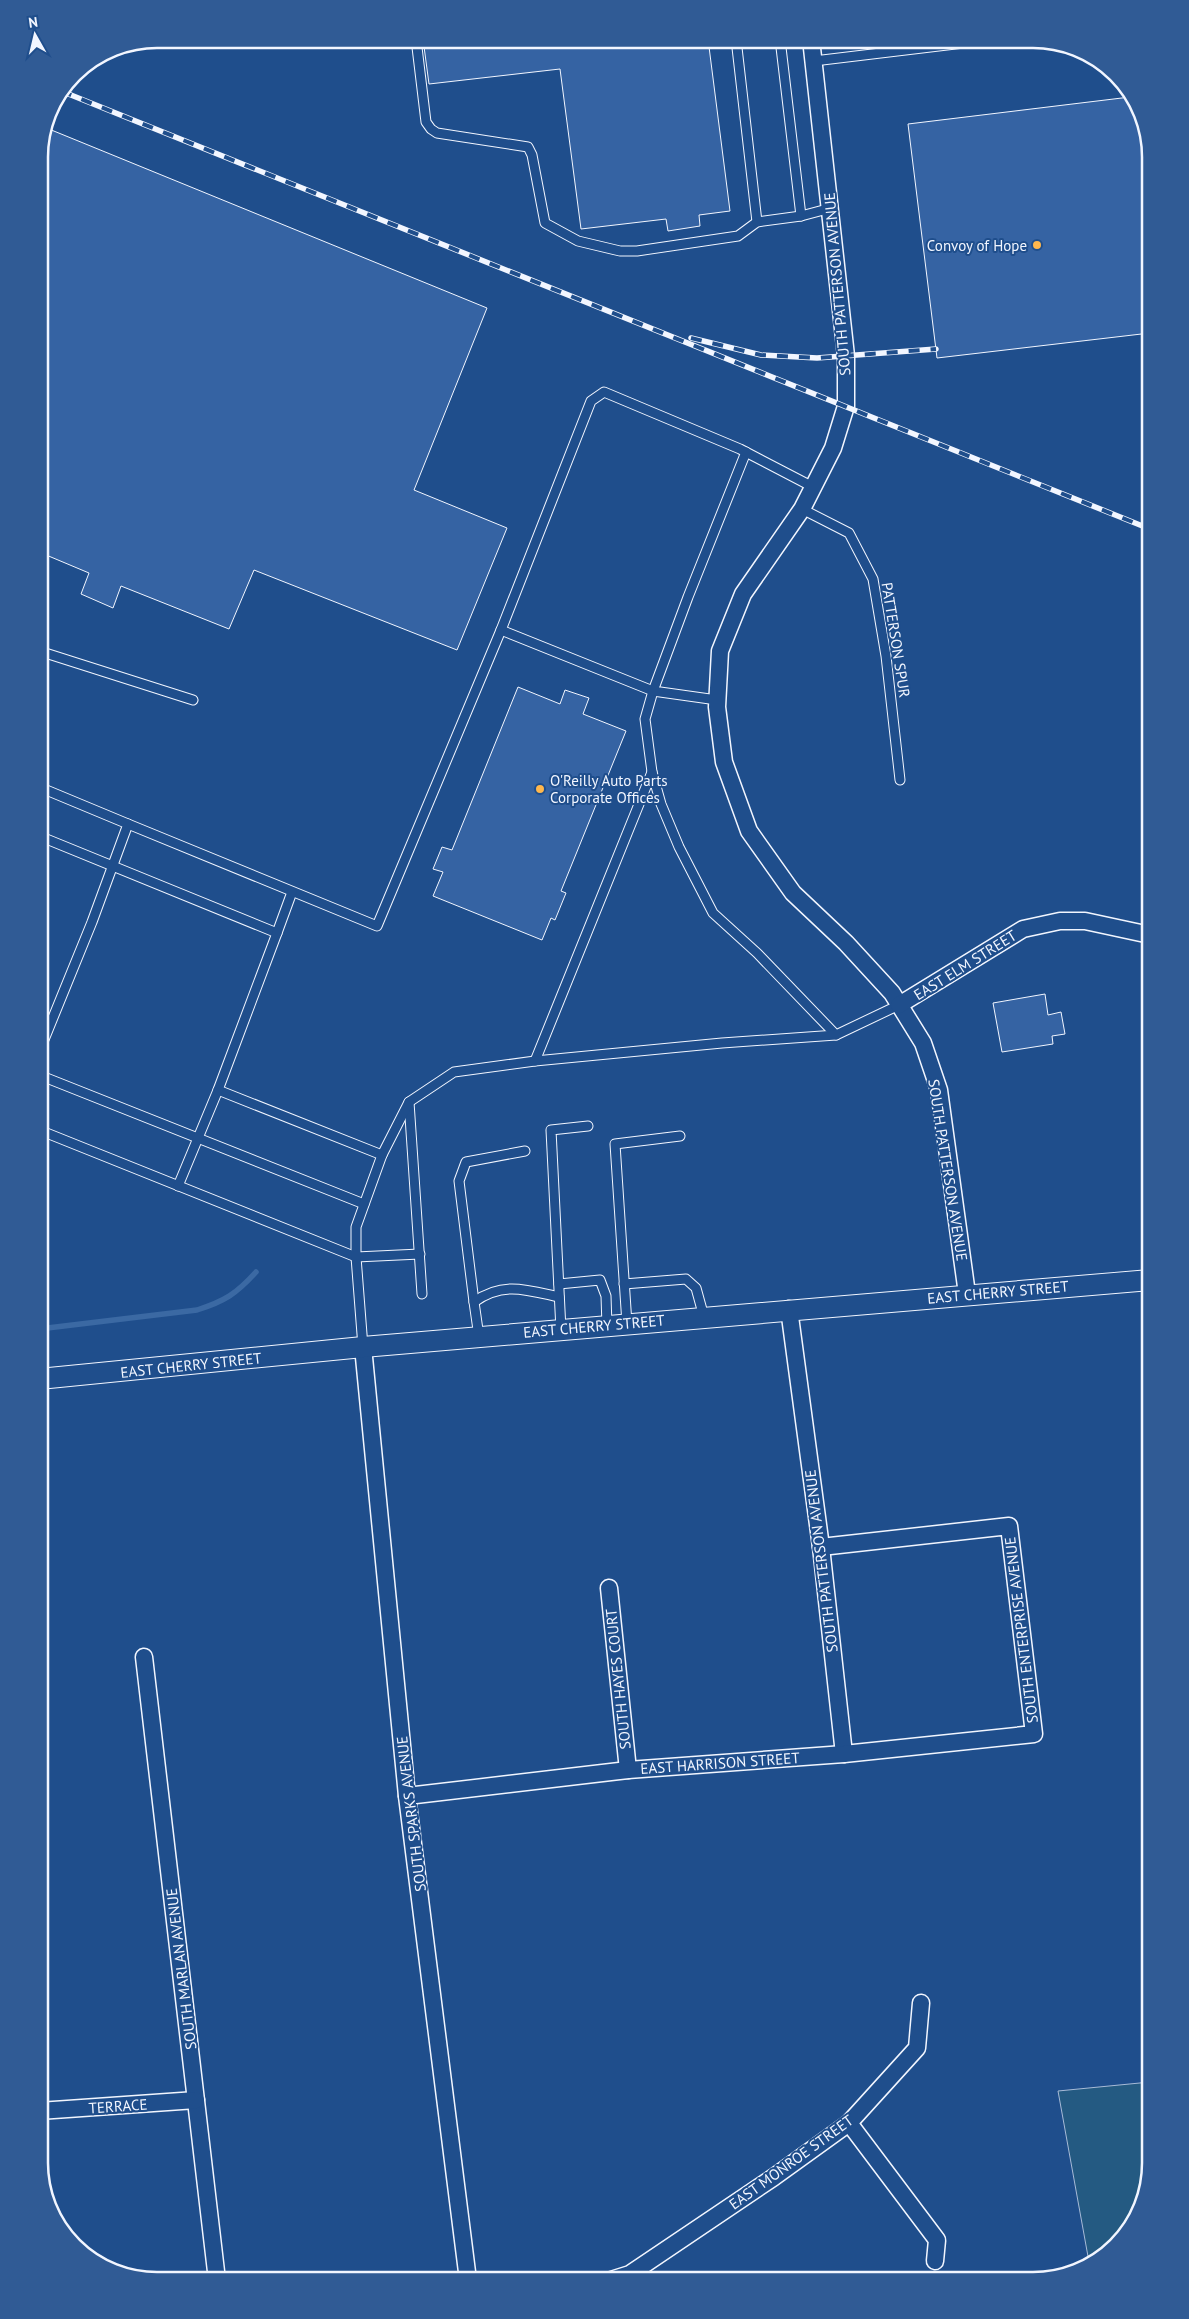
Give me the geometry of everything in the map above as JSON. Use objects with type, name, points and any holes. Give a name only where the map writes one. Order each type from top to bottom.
[{"type":"street","name":"SOUTH PATTERSON AVENUE","points":[[812,48],[846,356],[846,406],[833,448],[813,487],[802,508],[743,594],[720,651],[717,700],[724,762],[749,831],[793,893],[846,943],[892,993],[923,1042],[939,1090],[967,1294]]},
{"type":"street","name":"EAST ELM STREET","points":[[899,1006],[1023,929],[1060,921],[1086,921],[1142,933]]},
{"type":"street","name":"EAST CHERRY STREET","points":[[48,1378],[363,1347],[789,1309],[1142,1281]]},
{"type":"street","name":"SOUTH PATTERSON AVENUE","points":[[789,1309],[821,1547],[844,1754]]},
{"type":"street","name":"SOUTH SPARKS AVENUE","points":[[363,1347],[407,1796],[467,2271]]},
{"type":"street","name":"SOUTH ENTERPRISE AVENUE","points":[[821,1547],[1009,1526],[1034,1734]]},
{"type":"street","name":"SOUTH HAYES COURT","points":[[609,1588],[628,1770]]},
{"type":"street","name":"SOUTH MARLAN AVENUE","points":[[144,1658],[216,2271]]},
{"type":"street","name":"EAST HARRISON STREET","points":[[407,1796],[628,1770],[844,1754],[1034,1734]]},
{"type":"street","name":"EAST MONROE STREET","points":[[639,2272],[849,2123],[917,2048],[921,2004]]},
{"type":"street","name":"TERRACE","points":[[48,2110],[196,2100]]},
{"type":"street","points":[[849,2123],[937,2240],[935,2260]]},
{"type":"lane","points":[[417,48],[426,122],[431,129],[437,133],[528,147],[532,155],[545,223],[578,241],[620,251],[637,251],[738,236],[757,222],[801,216],[831,208]]},
{"type":"lane","points":[[737,48],[757,222]]},
{"type":"lane","points":[[781,48],[801,216]]},
{"type":"lane","points":[[814,61],[922,48]]},
{"type":"lane","points":[[48,791],[378,926],[500,630],[591,401],[604,392],[746,452],[813,487]]},
{"type":"lane","points":[[746,452],[653,691],[645,719],[652,772],[661,804],[679,847],[713,913],[758,953],[836,1035]]},
{"type":"lane","name":"PATTERSON SPUR","points":[[802,508],[849,533],[873,579],[886,656],[900,780]]},
{"type":"lane","points":[[500,630],[653,691],[717,700]]},
{"type":"lane","points":[[48,654],[193,700]]},
{"type":"lane","points":[[535,1061],[652,772]]},
{"type":"lane","points":[[48,1029],[128,824]]},
{"type":"lane","points":[[48,840],[276,933]]},
{"type":"lane","points":[[178,1186],[218,1090],[292,892]]},
{"type":"lane","points":[[363,1347],[356,1258],[356,1227],[382,1155],[409,1102],[454,1072],[535,1061],[722,1043],[836,1035],[899,1006]]},
{"type":"lane","points":[[48,1078],[364,1204]]},
{"type":"lane","points":[[218,1090],[382,1155]]},
{"type":"lane","points":[[409,1102],[422,1294]]},
{"type":"lane","points":[[561,1330],[551,1130],[588,1126]]},
{"type":"lane","points":[[48,1134],[356,1258],[420,1254]]},
{"type":"lane","points":[[627,1324],[615,1144],[680,1136]]},
{"type":"lane","points":[[479,1337],[459,1181],[466,1162],[525,1151]]},
{"type":"lane","points":[[624,1284],[686,1279],[696,1288],[704,1317]]},
{"type":"lane","points":[[559,1284],[600,1280],[606,1296],[606,1326]]},
{"type":"lane","points":[[474,1302],[487,1293],[516,1288],[559,1297]]},
{"type":"shaded area","points":[[1142,2083],[1142,2162],[1138,2190],[1123,2223],[1099,2249],[1088,2256],[1058,2091]]},
{"type":"building","points":[[424,48],[709,48],[730,211],[699,215],[700,226],[668,231],[666,219],[581,229],[560,69],[429,84]]},
{"type":"building","name":"Convoy of Hope","points":[[1124,98],[1138,129],[1142,157],[1142,334],[937,358],[908,124]]},
{"type":"building","points":[[51,130],[487,308],[414,490],[507,528],[457,650],[254,570],[229,629],[121,586],[113,608],[81,594],[89,573],[48,556],[48,143]]},
{"type":"building","name":"O'Reilly Auto Parts Corporate Offices","points":[[518,687],[560,704],[565,690],[589,698],[583,714],[626,731],[561,891],[566,893],[555,920],[551,918],[542,940],[433,896],[443,872],[433,869],[442,847],[452,850]]},
{"type":"building","points":[[1045,994],[1048,1015],[1061,1012],[1065,1034],[1052,1036],[1053,1044],[1002,1052],[993,1003]]},
{"type":"waterway","points":[[48,1328],[197,1310],[230,1296],[256,1272]]},
{"type":"railway","points":[[68,94],[1142,526]]},
{"type":"railway","points":[[691,338],[761,355],[817,358],[936,349]]},
{"type":"place","name":"Convoy of Hope","points":[[1037,245]]},
{"type":"place","name":"O'Reilly Auto Parts Corporate Offices","points":[[540,789]]}]
